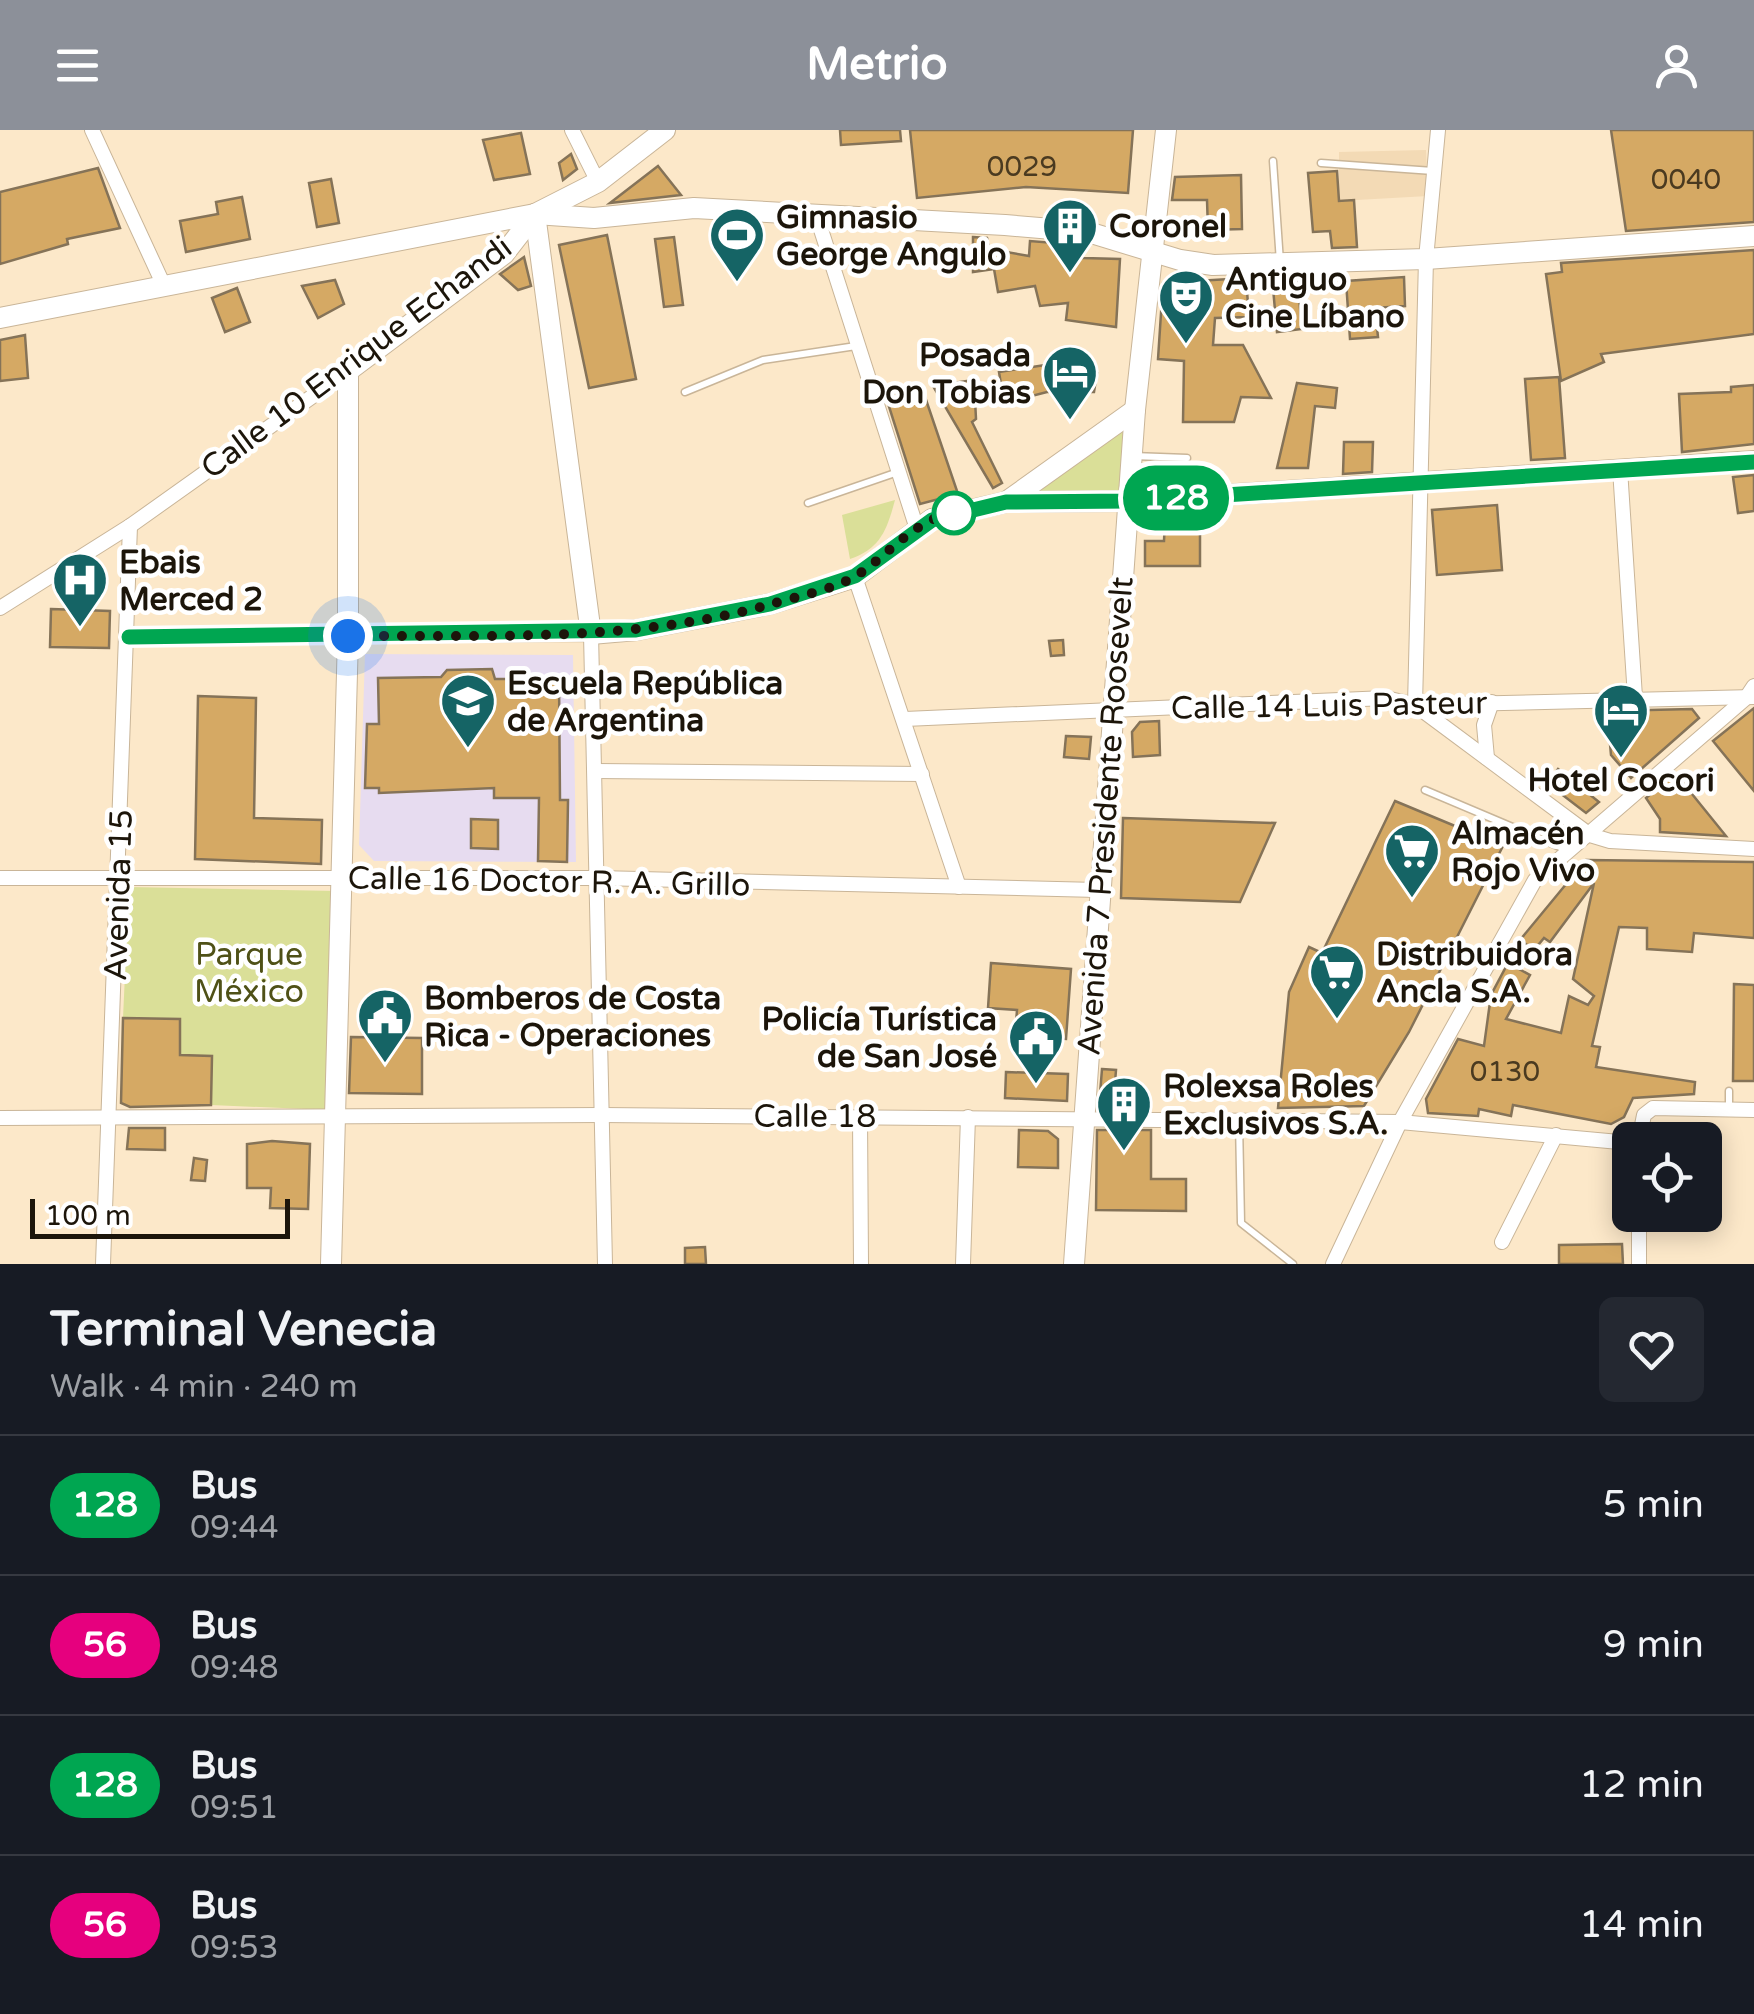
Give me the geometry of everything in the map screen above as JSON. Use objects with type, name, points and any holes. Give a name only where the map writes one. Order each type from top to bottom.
[{"type":"street","points":[[92,130],[165,288]]},
{"type":"street","points":[[572,130],[598,182]]},
{"type":"street","points":[[0,318],[534,214],[598,182],[665,130]]},
{"type":"street","name":"Avenida 7 Presidente Roosevelt","points":[[1074,1264],[1135,410],[1156,252],[1166,130]]},
{"type":"street","points":[[1438,130],[1426,259],[1414,705],[1590,834],[1610,841],[1754,849]]},
{"type":"street","name":"Calle 10 Enrique Echandi","points":[[0,608],[130,526],[348,371],[504,254],[534,214],[594,218],[694,208],[1088,232],[1200,264],[1426,259],[1754,236]]},
{"type":"street","points":[[534,214],[591,634],[605,1264]]},
{"type":"street","points":[[816,214],[917,529]]},
{"type":"street","points":[[331,1264],[348,636],[348,371]]},
{"type":"street","points":[[1006,502],[1135,410]]},
{"type":"street","points":[[129,637],[591,634],[756,608],[855,576],[917,529],[948,514],[1006,502],[1129,501],[1754,462]]},
{"type":"street","points":[[1620,470],[1635,697]]},
{"type":"street","name":"Avenida 15","points":[[102,1264],[129,637],[130,526]]},
{"type":"street","points":[[855,576],[958,887]]},
{"type":"street","points":[[1333,1264],[1400,1122],[1535,880],[1751,694]]},
{"type":"street","name":"Calle 14 Luis Pasteur","points":[[905,719],[1386,698],[1414,705],[1751,694]]},
{"type":"street","points":[[1487,758],[1484,725],[1492,702]]},
{"type":"street","points":[[596,772],[922,774]]},
{"type":"street","name":"Calle 16 Doctor R. A. Grillo","points":[[0,878],[598,878],[1098,890]]},
{"type":"street","points":[[1643,1122],[1644,1115],[1653,1108],[1754,1110]]},
{"type":"street","name":"Calle 18","points":[[0,1118],[602,1115],[1400,1122],[1612,1141]]},
{"type":"street","points":[[860,1116],[861,1264]]},
{"type":"street","points":[[963,1264],[968,1117]]},
{"type":"street","points":[[1502,1242],[1556,1135]]},
{"type":"street","points":[[1639,1232],[1639,1264]]},
{"type":"lane","points":[[1273,161],[1280,263]]},
{"type":"lane","points":[[1321,163],[1434,172]]},
{"type":"lane","points":[[685,392],[763,360],[858,346]]},
{"type":"lane","points":[[1132,456],[1186,458]]},
{"type":"lane","points":[[808,503],[899,472]]},
{"type":"lane","points":[[1426,790],[1568,851]]},
{"type":"lane","points":[[1729,1090],[1729,1109]]},
{"type":"lane","points":[[1239,1120],[1241,1223],[1293,1264]]},
{"type":"shaded area","points":[[1426,150],[1428,196],[1339,201],[1339,152]]},
{"type":"shaded area","name":"Escuela República de Argentina","points":[[365,654],[573,655],[576,862],[374,861],[359,845]]},
{"type":"green space","points":[[1135,410],[1129,501],[1006,502]]},
{"type":"green space","points":[[895,500],[881,537],[869,550],[850,559],[842,515]]},
{"type":"green space","name":"Parque México","points":[[129,887],[337,891],[329,1110],[211,1105],[212,1056],[180,1055],[180,1019],[123,1018]]},
{"type":"building","points":[[840,130],[900,130],[901,141],[841,145]]},
{"type":"building","points":[[910,130],[1133,130],[1128,193],[1026,187],[917,198]]},
{"type":"building","points":[[1611,130],[1754,130],[1754,222],[1626,231]]},
{"type":"building","points":[[521,133],[530,174],[494,180],[483,140]]},
{"type":"building","points":[[571,154],[577,169],[563,180],[559,163]]},
{"type":"building","points":[[658,166],[681,195],[610,203]]},
{"type":"building","points":[[98,168],[120,228],[67,239],[68,244],[0,264],[0,192]]},
{"type":"building","points":[[1337,171],[1339,201],[1354,200],[1357,247],[1332,248],[1330,231],[1313,232],[1308,173]]},
{"type":"building","points":[[1241,175],[1242,229],[1208,230],[1207,200],[1172,200],[1175,177]]},
{"type":"building","points":[[331,179],[339,223],[317,227],[309,183]]},
{"type":"building","points":[[242,197],[250,239],[186,252],[180,221],[218,214],[216,202]]},
{"type":"building","points":[[607,235],[636,379],[589,388],[559,245]]},
{"type":"building","points":[[674,237],[683,305],[664,307],[655,239]]},
{"type":"building","points":[[973,237],[987,238],[989,249],[1029,256],[1030,241],[1080,245],[1083,258],[1120,259],[1116,327],[1066,320],[1068,303],[1040,306],[1035,286],[998,292],[994,269],[973,272]]},
{"type":"building","points":[[1754,250],[1754,334],[1601,354],[1604,362],[1561,381],[1546,274],[1562,272],[1561,263]]},
{"type":"building","points":[[524,257],[531,286],[518,290],[500,274]]},
{"type":"building","points":[[1297,276],[1302,329],[1277,332],[1272,277]]},
{"type":"building","points":[[1404,277],[1405,306],[1375,308],[1378,337],[1350,339],[1346,281]]},
{"type":"building","points":[[1246,278],[1249,317],[1215,318],[1213,345],[1243,345],[1271,398],[1241,397],[1234,422],[1183,422],[1184,361],[1158,359],[1163,283]]},
{"type":"building","points":[[335,280],[344,304],[318,318],[302,286]]},
{"type":"building","points":[[237,288],[250,322],[225,332],[212,298]]},
{"type":"building","points":[[25,335],[28,378],[0,381],[0,340]]},
{"type":"building","points":[[1045,365],[1097,373],[1094,392],[1047,392],[1004,403],[999,372]]},
{"type":"building","points":[[1559,377],[1565,458],[1531,460],[1525,379]]},
{"type":"building","points":[[974,380],[976,419],[972,422],[1002,483],[993,488],[933,386]]},
{"type":"building","points":[[1297,383],[1337,388],[1335,408],[1315,406],[1308,468],[1277,468]]},
{"type":"building","points":[[1754,385],[1754,444],[1682,452],[1679,394],[1731,392],[1731,387]]},
{"type":"building","points":[[922,388],[958,494],[920,504],[885,394]]},
{"type":"building","points":[[1344,442],[1373,442],[1372,472],[1343,474]]},
{"type":"building","points":[[1754,475],[1754,511],[1738,513],[1733,477]]},
{"type":"building","points":[[1497,505],[1502,570],[1437,575],[1432,510]]},
{"type":"building","points":[[1165,520],[1200,520],[1200,566],[1145,566],[1145,541],[1164,541]]},
{"type":"building","name":"Ebais Merced 2","points":[[51,609],[110,611],[109,648],[50,647]]},
{"type":"building","points":[[1063,640],[1064,655],[1051,656],[1049,641]]},
{"type":"building","points":[[492,669],[495,679],[559,679],[560,800],[568,800],[567,862],[538,861],[539,798],[494,798],[494,788],[379,793],[379,788],[365,788],[367,724],[379,724],[378,678],[441,677],[447,670]]},
{"type":"building","points":[[198,696],[256,698],[254,818],[322,820],[321,864],[195,859]]},
{"type":"building","points":[[1754,708],[1754,791],[1713,741]]},
{"type":"building","points":[[1692,709],[1699,718],[1631,778],[1611,755],[1607,711]]},
{"type":"building","points":[[1159,721],[1160,755],[1133,757],[1132,732],[1140,722]]},
{"type":"building","points":[[1066,736],[1091,737],[1089,759],[1064,757]]},
{"type":"building","points":[[1558,769],[1599,802],[1586,813],[1547,783]]},
{"type":"building","points":[[1675,773],[1726,836],[1660,832],[1660,819],[1646,798]]},
{"type":"building","name":"Almacén Rojo Vivo","points":[[1395,801],[1503,846],[1409,1032],[1364,1106],[1278,1108],[1289,992],[1309,947],[1322,953]]},
{"type":"building","points":[[1123,818],[1275,823],[1240,902],[1121,898]]},
{"type":"building","points":[[471,819],[498,820],[498,849],[471,848]]},
{"type":"building","points":[[1586,860],[1754,862],[1754,938],[1694,933],[1692,952],[1647,949],[1647,928],[1619,927],[1592,1046],[1600,1047],[1596,1067],[1695,1082],[1694,1094],[1633,1098],[1624,1117],[1611,1124],[1513,1105],[1511,1116],[1479,1109],[1478,1116],[1428,1113],[1426,1099],[1458,1039],[1484,1046],[1491,995],[1508,963],[1530,975],[1506,1019],[1561,1033],[1569,996],[1588,1005],[1594,996],[1573,979],[1594,883],[1550,942],[1544,938],[1534,950],[1520,940]]},
{"type":"building","points":[[991,963],[1071,969],[1066,1039],[1015,1036],[1017,1010],[988,1008]]},
{"type":"building","points":[[1734,984],[1754,985],[1754,1081],[1733,1081]]},
{"type":"building","points":[[123,1018],[180,1019],[180,1055],[212,1056],[211,1105],[130,1107],[121,1103]]},
{"type":"building","name":"Bomberos de Costa Rica - Operaciones","points":[[351,1037],[422,1038],[422,1094],[349,1093]]},
{"type":"building","points":[[1102,1069],[1116,1070],[1114,1095],[1100,1094]]},
{"type":"building","name":"Policía Turística de San José","points":[[1006,1072],[1068,1074],[1067,1101],[1005,1098]]},
{"type":"building","points":[[129,1128],[165,1128],[165,1150],[127,1149]]},
{"type":"building","points":[[1019,1130],[1048,1131],[1058,1139],[1058,1168],[1018,1167]]},
{"type":"building","name":"Rolexsa Roles Exclusivos S.A.","points":[[1097,1130],[1151,1130],[1151,1179],[1186,1179],[1186,1211],[1096,1210]]},
{"type":"building","points":[[247,1144],[310,1144],[308,1209],[270,1208],[271,1188],[247,1188]]},
{"type":"building","points":[[194,1158],[207,1160],[205,1181],[191,1180]]},
{"type":"building","points":[[1622,1244],[1623,1264],[1559,1264],[1559,1245]]},
{"type":"building","points":[[705,1247],[706,1264],[685,1264],[685,1248]]},
{"type":"bus line","name":"128","points":[[129,637],[591,634],[636,630],[770,604],[855,576],[932,520],[1006,502],[1129,501],[1754,462]]},
{"type":"place","name":"Coronel","points":[[1070,275]]},
{"type":"place","name":"Gimnasio George Angulo","points":[[737,284]]},
{"type":"place","name":"Antiguo Cine Líbano","points":[[1186,346]]},
{"type":"place","name":"Posada Don Tobias","points":[[1070,422]]},
{"type":"place","name":"Ebais Merced 2","points":[[80,629]]},
{"type":"place","name":"Escuela República de Argentina","points":[[468,750]]},
{"type":"place","name":"Hotel Cocori","points":[[1621,760]]},
{"type":"place","name":"Almacén Rojo Vivo","points":[[1412,900]]},
{"type":"place","name":"Distribuidora Ancla S.A.","points":[[1337,1021]]},
{"type":"place","name":"Bomberos de Costa Rica - Operaciones","points":[[385,1065]]},
{"type":"place","name":"Policía Turística de San José","points":[[1036,1086]]},
{"type":"place","name":"Rolexsa Roles Exclusivos S.A.","points":[[1124,1153]]},
{"type":"route","points":[[348,636],[591,634],[712,617],[770,604],[855,576],[917,529],[954,513]]}]
